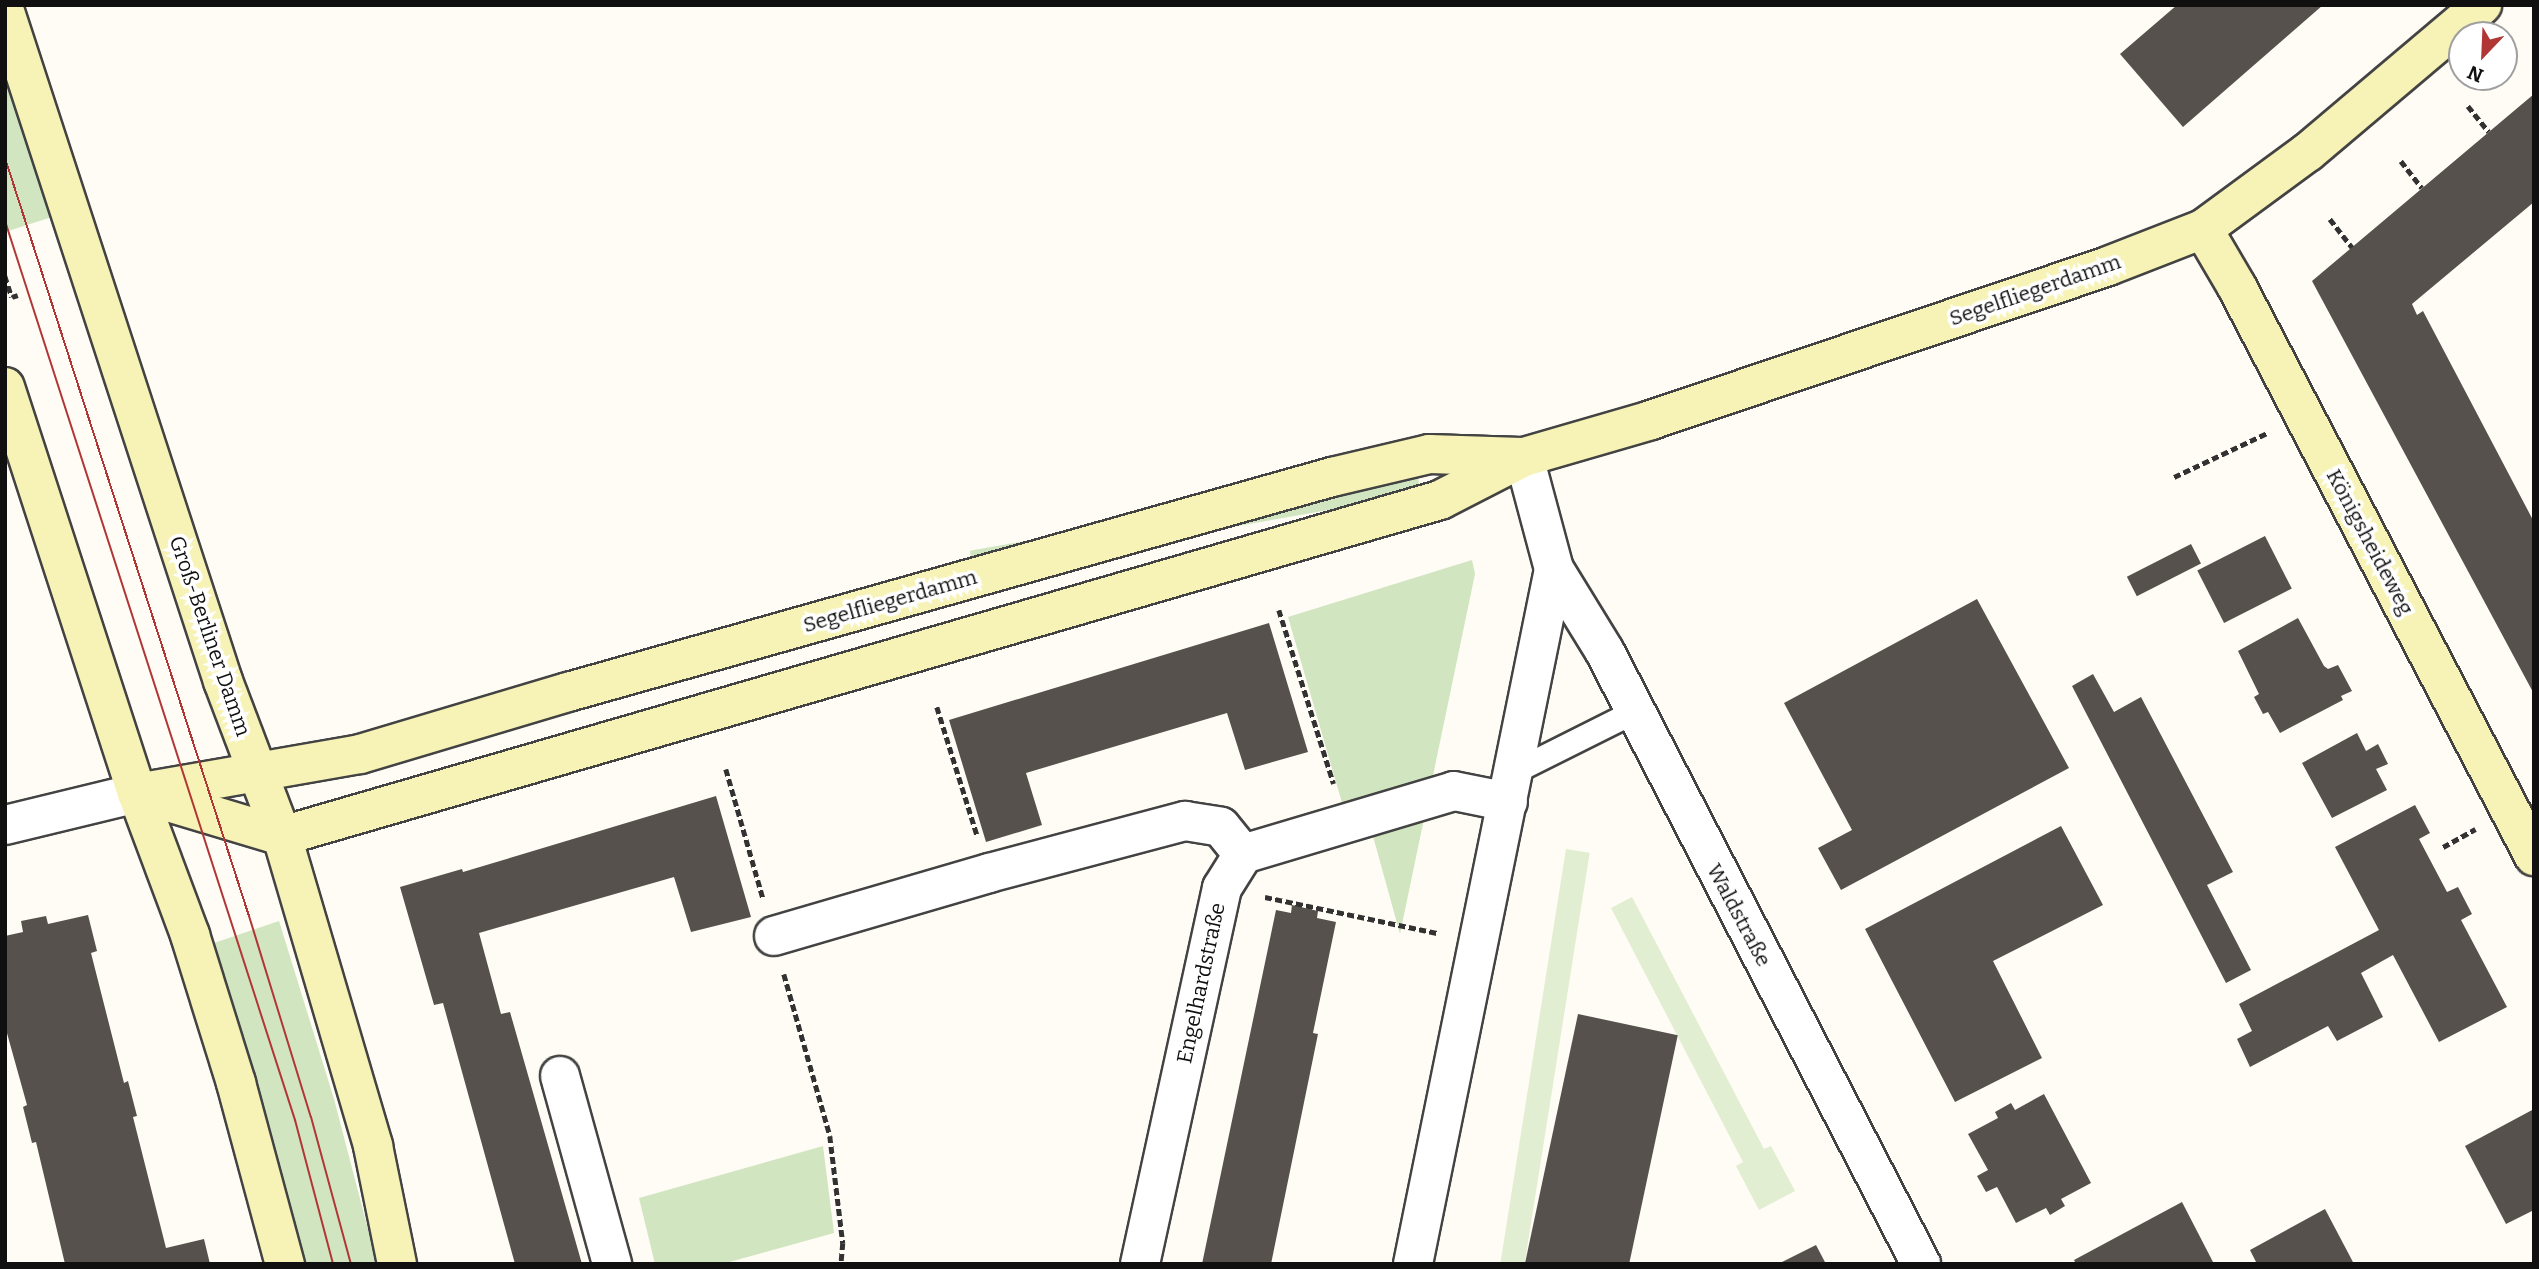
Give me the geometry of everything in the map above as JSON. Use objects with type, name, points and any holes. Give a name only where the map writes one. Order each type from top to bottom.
[{"type":"main road","name":"Segelfliegerdamm","points":[[282,836],[1440,500],[1524,457],[1651,420],[2108,266],[2203,229],[2308,152],[2482,5]]},
{"type":"main road","name":"Groß-Berliner Damm","points":[[5,12],[223,681],[282,836],[373,1146],[397,1264]]},
{"type":"main road","name":"Königsheideweg","points":[[2203,229],[2237,287],[2534,856]]},
{"type":"main road","points":[[5,387],[137,793],[190,935],[236,1083],[285,1264]]},
{"type":"main road","name":"Segelfliegerdamm","points":[[137,793],[360,754],[568,692],[1332,477],[1429,454],[1524,457]]},
{"type":"main road","points":[[137,793],[282,836]]},
{"type":"street","points":[[1413,1264],[1554,569],[1524,457]]},
{"type":"street","name":"Waldstraße","points":[[1554,569],[1605,652],[1633,712],[1921,1264]]},
{"type":"street","points":[[774,936],[989,873],[1185,821],[1221,827],[1242,854],[1454,791],[1511,787]]},
{"type":"street","points":[[5,825],[137,793]]},
{"type":"street","name":"Engelhardstraße","points":[[1140,1264],[1222,888],[1242,854]]},
{"type":"street","points":[[560,1076],[612,1264]]},
{"type":"lane","points":[[1511,787],[1633,712]]},
{"type":"path","points":[[2468,106],[2489,132]]},
{"type":"path","points":[[2401,161],[2422,188]]},
{"type":"path","points":[[2330,219],[2352,247]]},
{"type":"path","points":[[5,276],[12,297],[18,295]]},
{"type":"path","points":[[2174,477],[2267,433]]},
{"type":"path","points":[[1279,610],[1346,821]]},
{"type":"path","points":[[937,707],[989,873]]},
{"type":"path","points":[[726,769],[830,1136],[843,1243],[841,1264]]},
{"type":"path","points":[[2443,847],[2475,829]]},
{"type":"path","points":[[1222,888],[1480,942]]},
{"type":"green space","points":[[5,72],[52,217],[5,232]]},
{"type":"green space","points":[[1417,472],[1421,494],[974,573],[970,551]]},
{"type":"green space","points":[[1472,560],[1475,574],[1400,934],[1363,800],[1343,806],[1288,617]]},
{"type":"green space","points":[[1566,849],[1590,853],[1525,1264],[1500,1264]]},
{"type":"green space","points":[[1632,897],[1764,1149],[1771,1146],[1795,1191],[1759,1210],[1736,1166],[1743,1162],[1611,908]]},
{"type":"green space","points":[[279,921],[334,1099],[377,1264],[305,1264],[266,1119],[211,944]]},
{"type":"green space","points":[[823,1146],[834,1233],[722,1264],[655,1264],[639,1198]]},
{"type":"building","points":[[2177,5],[2323,5],[2183,127],[2120,54]]},
{"type":"building","points":[[2534,94],[2534,202],[2412,304],[2417,315],[2423,311],[2534,522],[2534,694],[2312,281]]},
{"type":"building","points":[[2265,536],[2292,589],[2224,623],[2197,571]]},
{"type":"building","points":[[2191,544],[2201,564],[2137,596],[2127,577]]},
{"type":"building","points":[[1977,599],[2069,768],[1841,890],[1818,848],[1852,830],[1784,703]]},
{"type":"building","points":[[2298,618],[2324,666],[2328,669],[2338,665],[2352,691],[2341,696],[2343,700],[2280,733],[2268,712],[2263,714],[2254,697],[2259,694],[2238,651]]},
{"type":"building","points":[[1269,623],[1308,752],[1245,770],[1227,713],[1026,773],[1042,825],[986,842],[949,720]]},
{"type":"building","points":[[2093,674],[2114,712],[2141,697],[2233,872],[2207,885],[2251,970],[2226,983],[2072,686]]},
{"type":"building","points":[[2357,733],[2366,751],[2378,744],[2388,764],[2376,769],[2387,790],[2332,818],[2302,763]]},
{"type":"building","points":[[716,796],[751,917],[691,932],[674,877],[479,933],[501,1014],[510,1012],[582,1264],[515,1264],[443,1003],[434,1005],[400,887],[462,869],[463,872]]},
{"type":"building","points":[[2415,805],[2430,833],[2419,839],[2447,892],[2458,887],[2472,914],[2461,920],[2507,1007],[2439,1042],[2393,955],[2361,973],[2383,1017],[2337,1041],[2328,1026],[2250,1067],[2237,1039],[2252,1031],[2239,1004],[2379,930],[2335,847]]},
{"type":"building","points":[[2061,826],[2103,905],[1993,961],[2042,1058],[1955,1102],[1865,929]]},
{"type":"building","points":[[1292,905],[1318,911],[1317,918],[1336,922],[1313,1033],[1318,1034],[1271,1264],[1202,1264],[1276,910],[1291,913]]},
{"type":"building","points":[[88,915],[97,951],[91,953],[124,1083],[128,1081],[137,1116],[133,1117],[166,1248],[204,1239],[210,1264],[65,1264],[36,1142],[32,1143],[23,1107],[27,1105],[5,1026],[5,936],[23,932],[21,921],[46,916],[48,924]]},
{"type":"building","points":[[1578,1014],[1678,1035],[1629,1264],[1525,1264]]},
{"type":"building","points":[[2044,1094],[2091,1183],[2061,1199],[2065,1206],[2050,1215],[2046,1208],[2016,1223],[1997,1187],[1986,1192],[1977,1176],[1988,1170],[1968,1134],[1998,1118],[1995,1112],[2011,1103],[2015,1110]]},
{"type":"building","points":[[2534,1109],[2534,1210],[2506,1224],[2465,1146]]},
{"type":"building","points":[[2182,1202],[2213,1262],[2076,1264],[2074,1260]]},
{"type":"building","points":[[2325,1209],[2354,1264],[2257,1264],[2250,1250]]},
{"type":"building","points":[[1816,1245],[1826,1264],[1778,1264]]},
{"type":"tram line","points":[[5,158],[249,916],[311,1117],[351,1264]]},
{"type":"tram line","points":[[5,221],[295,1120],[333,1264]]}]
